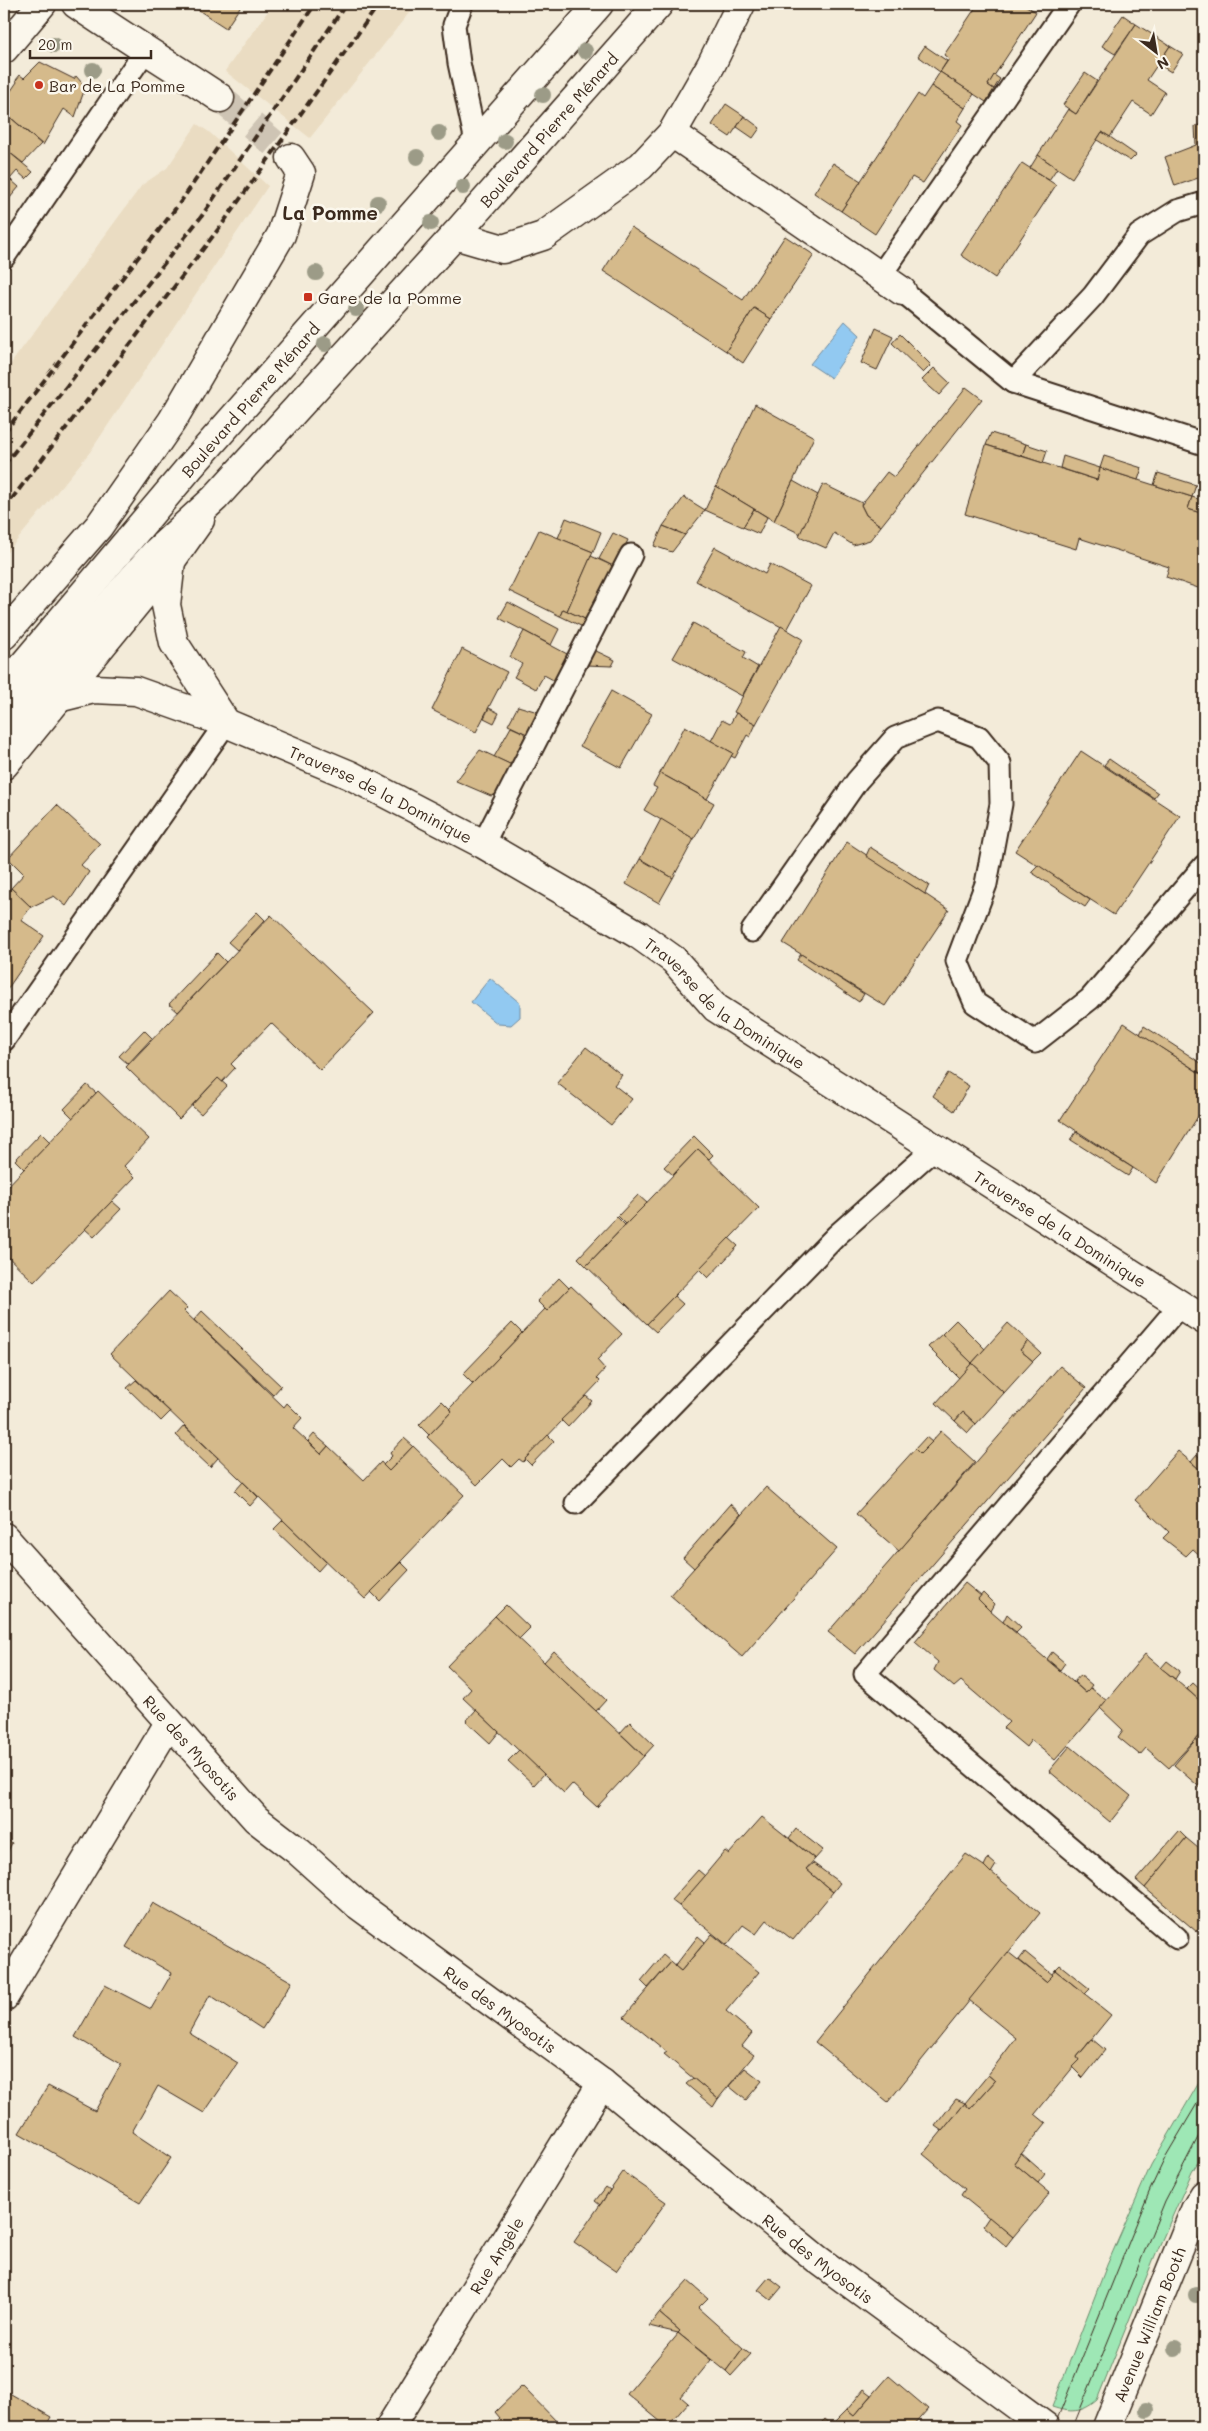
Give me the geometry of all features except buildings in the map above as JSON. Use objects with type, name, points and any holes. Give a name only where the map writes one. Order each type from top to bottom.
[{"type":"street","points":[[4,50],[42,4]]},
{"type":"street","points":[[76,4],[144,51],[163,60],[220,98]]},
{"type":"street","name":"Boulevard Pierre Ménard","points":[[4,688],[190,467],[599,4]]},
{"type":"street","name":"Boulevard Pierre Ménard","points":[[4,726],[155,554],[215,498],[455,235],[659,4]]},
{"type":"street","points":[[455,235],[503,249],[543,236],[641,166],[672,133],[741,4]]},
{"type":"street","points":[[672,133],[891,283]]},
{"type":"street","points":[[4,635],[99,526],[172,421],[281,235],[301,173],[291,158]]},
{"type":"street","name":"Boulevard Pierre Ménard","points":[[4,765],[171,561],[215,498]]},
{"type":"street","points":[[171,561],[166,605],[174,643],[226,723]]},
{"type":"street","name":"Traverse de la Dominique","points":[[58,698],[94,689],[136,690],[226,723],[350,775],[483,844],[646,940],[674,960],[716,1008],[1204,1320]]},
{"type":"street","name":"Rue des Myosotis","points":[[4,1537],[256,1819],[299,1852],[358,1905],[602,2083],[817,2259],[1046,2427]]},
{"type":"street","points":[[4,1997],[169,1723]]},
{"type":"street","name":"Rue Angèle","points":[[390,2427],[602,2083]]},
{"type":"street","name":"Avenue William Booth","points":[[1106,2427],[1195,2210],[1204,2195]]},
{"type":"lane","points":[[462,4],[454,26],[459,63],[476,142]]},
{"type":"lane","points":[[1069,4],[891,283],[1013,382],[1204,444]]},
{"type":"lane","points":[[4,257],[144,51]]},
{"type":"lane","points":[[1013,382],[1093,296],[1139,235],[1177,211],[1204,202]]},
{"type":"lane","points":[[483,844],[631,555]]},
{"type":"lane","points":[[752,931],[857,781],[894,738],[938,720],[980,737],[1000,763],[1001,804],[986,884],[957,961],[974,1004],[1035,1042],[1090,1000],[1204,866]]},
{"type":"lane","points":[[4,1040],[226,723]]},
{"type":"lane","points":[[576,1503],[837,1235],[935,1148]]},
{"type":"lane","points":[[1177,1938],[865,1674],[1180,1304]]},
{"type":"shaded area","points":[[273,4],[416,4],[310,138],[225,71]]},
{"type":"shaded area","points":[[197,124],[209,132],[268,186],[90,452],[4,556],[4,373],[142,185],[167,168]]},
{"type":"green space","points":[[1204,2074],[1204,2152],[1192,2172],[1154,2258],[1097,2400],[1076,2411],[1052,2407],[1107,2265],[1151,2165]]},
{"type":"water","points":[[845,321],[860,335],[831,378],[810,364]]},
{"type":"water","points":[[490,978],[520,1003],[520,1017],[511,1025],[498,1024],[471,1002]]},
{"type":"tunnel","points":[[220,98],[291,158]]},
{"type":"tram line","points":[[1054,2427],[1150,2190],[1166,2156],[1204,2092]]},
{"type":"tram line","points":[[1073,2427],[1165,2201],[1204,2126]]},
{"type":"railway","points":[[4,433],[182,200],[315,4]]},
{"type":"railway","points":[[4,465],[201,217],[346,4]]},
{"type":"railway","points":[[4,509],[223,223],[379,4]]},
{"type":"place","name":"Bar de La Pomme","points":[[39,85]]},
{"type":"place","name":"Gare de la Pomme","points":[[308,297]]},
{"type":"district","name":"La Pomme","points":[[330,212]]}]
